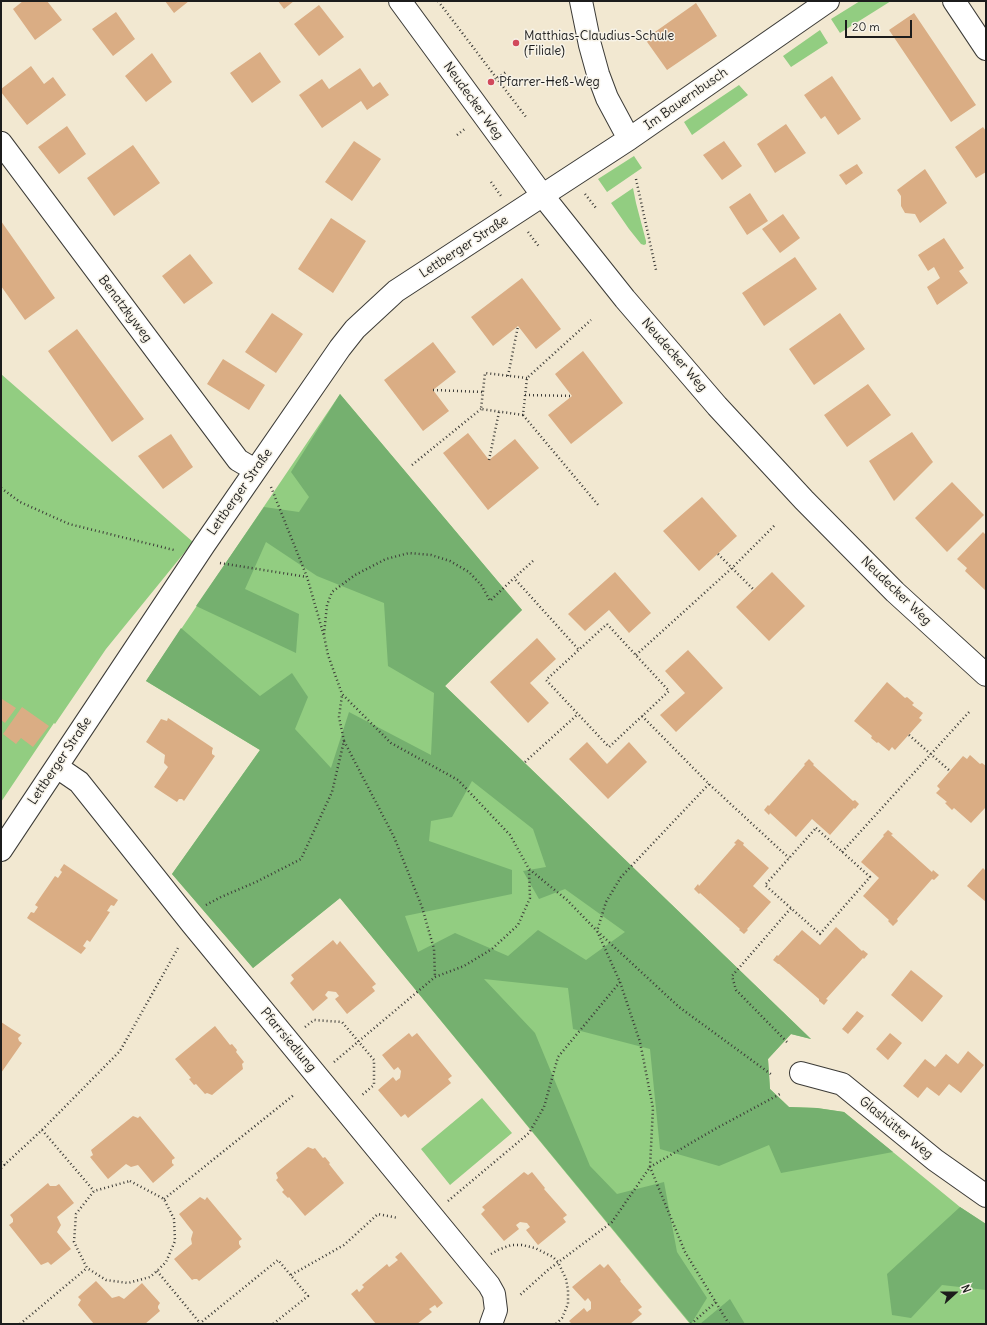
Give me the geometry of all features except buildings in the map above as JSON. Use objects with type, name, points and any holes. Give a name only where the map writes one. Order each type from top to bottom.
[{"type":"street","name":"Neudecker Weg","points":[[400,1],[543,196],[625,299],[717,406],[804,500],[895,592],[986,675]]},
{"type":"street","points":[[581,1],[590,45],[598,74],[607,98],[630,139]]},
{"type":"street","name":"Im Bauernbusch","points":[[543,196],[630,139],[828,1]]},
{"type":"street","points":[[954,1],[986,49]]},
{"type":"street","name":"Benatzkyweg","points":[[1,143],[238,460],[262,477]]},
{"type":"street","name":"Lettberger Straße","points":[[1,850],[201,550],[262,477],[340,348],[355,329],[396,291],[543,196]]},
{"type":"street","name":"Pfarrsiedlung","points":[[57,767],[79,782],[192,924],[489,1285],[494,1294],[496,1310],[490,1324]]},
{"type":"street","name":"Glashütter Weg","points":[[801,1073],[842,1084],[935,1160],[986,1196]]},
{"type":"path","points":[[438,1],[526,117]]},
{"type":"path","points":[[491,82],[506,72]]},
{"type":"path","points":[[457,135],[468,128]]},
{"type":"path","points":[[636,179],[656,270]]},
{"type":"path","points":[[523,415],[527,378],[591,320]]},
{"type":"path","points":[[508,376],[518,326]]},
{"type":"path","points":[[481,410],[485,373],[527,378]]},
{"type":"path","points":[[433,390],[483,392]]},
{"type":"path","points":[[525,395],[572,396]]},
{"type":"path","points":[[412,465],[481,410],[523,415],[599,506]]},
{"type":"path","points":[[489,460],[499,412]]},
{"type":"path","points":[[262,477],[307,577],[328,655],[342,694],[391,743],[458,780],[510,835],[529,869],[567,900],[679,1007],[772,1075]]},
{"type":"path","points":[[1,488],[20,502],[69,524],[181,551]]},
{"type":"path","points":[[636,655],[732,568],[776,524]]},
{"type":"path","points":[[324,636],[327,605],[332,592],[355,575],[386,559],[409,553],[430,555],[450,562],[469,572],[482,586],[490,601],[533,561]]},
{"type":"path","points":[[718,554],[754,590]]},
{"type":"path","points":[[220,563],[307,577]]},
{"type":"path","points":[[514,578],[579,650]]},
{"type":"path","points":[[607,624],[636,655],[669,691],[609,748],[546,680],[607,624]]},
{"type":"path","points":[[342,694],[338,717],[344,741],[394,837],[422,907],[434,949],[435,977]]},
{"type":"path","points":[[842,852],[970,711]]},
{"type":"path","points":[[525,762],[578,714]]},
{"type":"path","points":[[642,716],[709,784],[789,858]]},
{"type":"path","points":[[909,735],[950,771]]},
{"type":"path","points":[[204,906],[301,859],[332,792],[344,741]]},
{"type":"path","points":[[709,784],[621,877],[606,902],[598,931],[620,982],[640,1042],[653,1108],[650,1167],[685,1252],[729,1324]]},
{"type":"path","points":[[816,828],[870,877],[820,934],[765,885],[789,858],[816,828]]},
{"type":"path","points":[[330,1066],[435,977],[464,966],[492,949],[518,925],[530,898],[529,869]]},
{"type":"path","points":[[787,1042],[736,990],[732,976],[791,908]]},
{"type":"path","points":[[1,1168],[42,1130],[120,1051],[178,948]]},
{"type":"path","points":[[444,1204],[529,1133],[544,1107],[558,1057],[620,982]]},
{"type":"path","points":[[301,1031],[314,1020],[342,1022],[374,1060],[374,1085],[357,1099]]},
{"type":"path","points":[[164,1199],[295,1094]]},
{"type":"path","points":[[520,1295],[558,1262],[612,1222],[650,1167],[780,1094]]},
{"type":"path","points":[[42,1130],[94,1191]]},
{"type":"path","points":[[1,1162],[5,1165]]},
{"type":"path","points":[[130,1181],[164,1199],[174,1219],[175,1241],[166,1262],[157,1271],[150,1277],[128,1284],[106,1280],[87,1268],[74,1242],[76,1214],[94,1191],[130,1181]]},
{"type":"path","points":[[291,1275],[344,1245],[378,1214],[398,1218]]},
{"type":"path","points":[[488,1256],[511,1245],[522,1245],[534,1248],[553,1257],[558,1262],[566,1279],[568,1290],[568,1304],[562,1318],[556,1324]]},
{"type":"path","points":[[157,1271],[200,1324],[278,1260],[308,1296],[273,1324]]},
{"type":"path","points":[[20,1324],[87,1268]]},
{"type":"path","points":[[692,1324],[716,1302]]},
{"type":"green space","points":[[860,1],[891,1],[840,33],[831,19]]},
{"type":"green space","points":[[820,30],[828,43],[791,67],[783,56]]},
{"type":"green space","points":[[739,85],[748,95],[692,135],[684,122]]},
{"type":"green space","points":[[634,156],[642,168],[607,192],[598,179]]},
{"type":"green space","points":[[633,188],[646,241],[646,244],[644,245],[641,244],[629,229],[611,203]]},
{"type":"green space","points":[[1,374],[193,542],[106,649],[1,802]]},
{"type":"green space","points":[[340,394],[522,610],[445,686],[811,1039],[791,1034],[768,1059],[770,1089],[789,1107],[817,1108],[844,1112],[960,1207],[986,1224],[986,1324],[690,1324],[340,898],[253,968],[172,874],[260,750],[146,681]]},
{"type":"green space","points":[[340,394],[522,610],[445,686],[811,1039],[791,1034],[768,1059],[770,1089],[789,1107],[817,1108],[844,1112],[893,1152],[781,1173],[769,1145],[719,1166],[660,1149],[650,1049],[573,1029],[568,988],[484,979],[535,1033],[590,1166],[617,1194],[664,1182],[677,1252],[707,1298],[691,1324],[340,898],[253,968],[172,874],[260,750],[146,681],[181,628],[260,696],[292,673],[308,697],[295,729],[331,768],[349,712],[431,755],[434,693],[388,666],[384,603],[317,576],[266,542],[245,589],[299,614],[296,653],[196,606],[264,507],[299,512],[309,497],[291,472]],"holes":[[[472,781],[533,829],[546,867],[523,871],[539,899],[565,889],[625,932],[586,960],[538,930],[508,956],[455,933],[418,952],[405,916],[512,894],[512,870],[429,841],[431,821],[452,817]]]},
{"type":"green space","points":[[482,1098],[512,1133],[450,1185],[421,1149]]},
{"type":"green space","points":[[960,1207],[986,1224],[986,1290],[942,1285],[911,1318],[892,1315],[887,1274]]},
{"type":"green space","points":[[730,1299],[745,1324],[700,1324]]},
{"type":"place","name":"Matthias-Claudius-Schule (Filiale)","points":[[516,43]]},
{"type":"place","name":"Pfarrer-Heß-Weg","points":[[491,82]]}]
